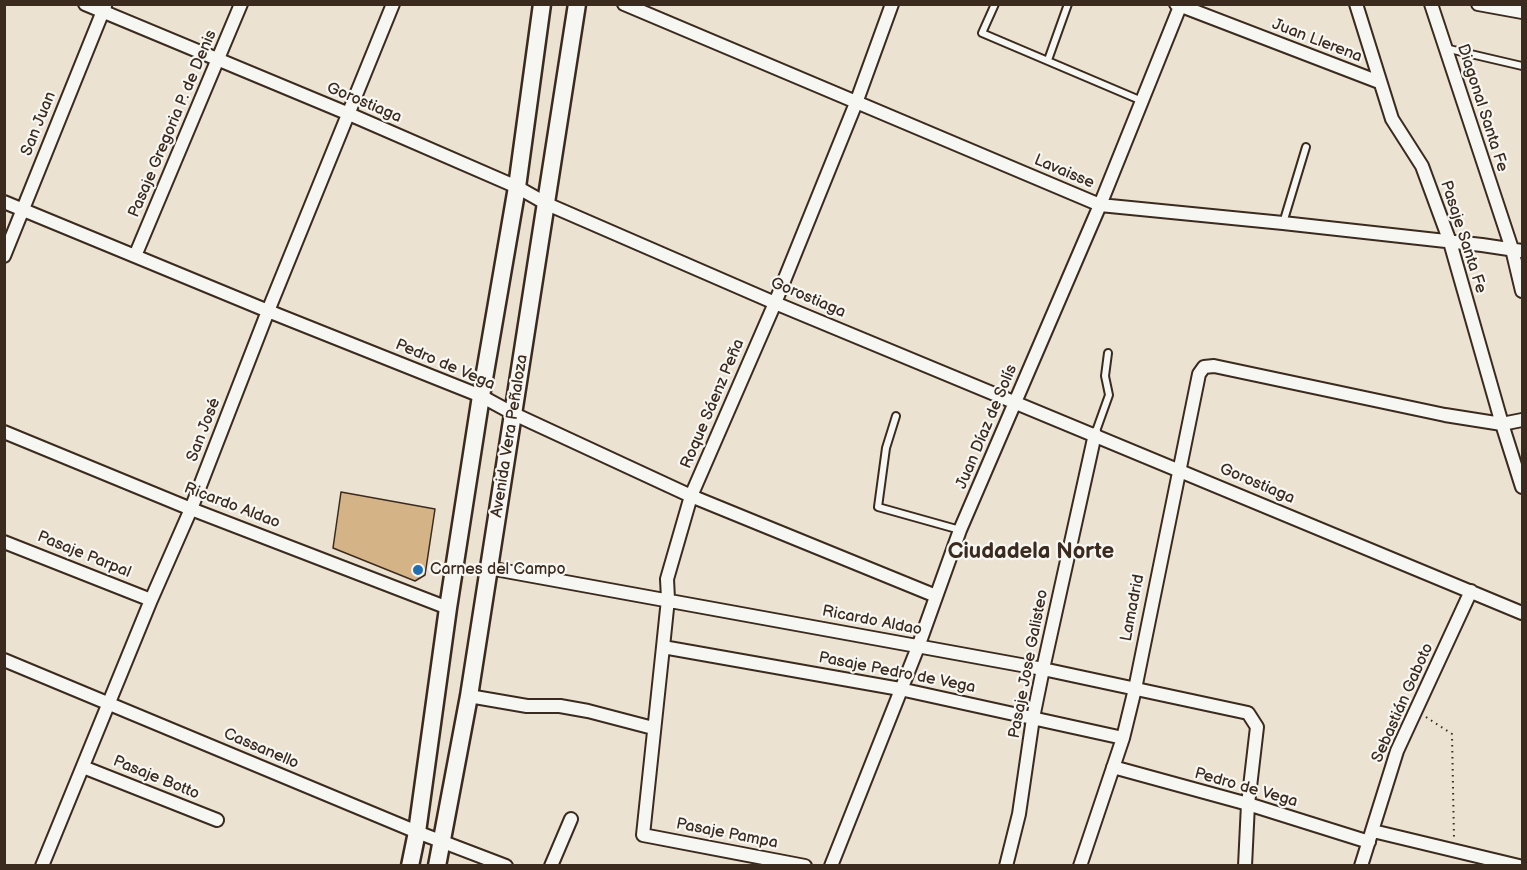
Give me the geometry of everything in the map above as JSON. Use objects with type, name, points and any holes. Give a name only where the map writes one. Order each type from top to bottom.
[{"type":"main road","name":"Avenida Vera Peñaloza","points":[[410,866],[417,832],[448,608],[481,396],[517,187],[542,4]]},
{"type":"main road","name":"Avenida Vera Peñaloza","points":[[437,866],[469,696],[577,4]]},
{"type":"street","name":"Gorostiaga","points":[[85,4],[104,8],[349,114],[517,187],[547,204],[775,303],[1522,613]]},
{"type":"street","name":"Pasaje Gregoria P. de Denis","points":[[135,256],[241,4]]},
{"type":"street","name":"San José","points":[[42,866],[191,508],[268,311],[393,4]]},
{"type":"street","name":"Lavaisse","points":[[624,4],[1100,206],[1283,223],[1517,250]]},
{"type":"street","name":"Roque Sáenz Peña","points":[[643,835],[668,599],[667,579],[691,496],[775,303],[892,4]]},
{"type":"street","name":"Pasaje Santa Fe","points":[[1356,4],[1392,119],[1422,166],[1450,242],[1522,487]]},
{"type":"street","name":"Diagonal Santa Fe","points":[[1431,4],[1517,250],[1522,291]]},
{"type":"street","points":[[1478,4],[1522,12]]},
{"type":"street","name":"Juan Llerena","points":[[1179,5],[1379,82]]},
{"type":"street","name":"Juan Díaz de Solís","points":[[831,866],[918,647],[960,530],[1100,206],[1179,5]]},
{"type":"street","name":"San Juan","points":[[4,256],[104,8]]},
{"type":"street","name":"Pedro de Vega","points":[[4,202],[481,396],[514,414],[691,496],[936,596]]},
{"type":"street","name":"Lamadrid","points":[[1082,861],[1123,738],[1199,374],[1204,367],[1214,366],[1445,415],[1502,424]]},
{"type":"street","points":[[1502,424],[1522,420]]},
{"type":"street","name":"Ricardo Aldao","points":[[4,432],[448,608]]},
{"type":"street","name":"Pasaje Jose Galisteo","points":[[1006,866],[1019,814],[1033,718],[1043,669],[1095,434]]},
{"type":"street","name":"Pasaje Parpal","points":[[4,542],[151,600]]},
{"type":"street","name":"Ricardo Aldao","points":[[489,568],[1043,669],[1248,713],[1257,727],[1248,804]]},
{"type":"street","name":"Sebastián Gaboto","points":[[1361,866],[1397,751],[1471,591]]},
{"type":"street","name":"Pasaje Pedro de Vega","points":[[663,647],[900,689],[1123,738]]},
{"type":"street","name":"Cassanello","points":[[4,660],[417,832],[506,866]]},
{"type":"street","points":[[469,696],[527,706],[561,706],[653,728]]},
{"type":"street","name":"Pasaje Botto","points":[[82,766],[217,820]]},
{"type":"street","name":"Pedro de Vega","points":[[1113,767],[1371,836],[1455,850],[1519,866]]},
{"type":"street","points":[[1245,866],[1248,804]]},
{"type":"street","points":[[551,866],[570,819]]},
{"type":"street","name":"Pasaje Pampa","points":[[643,835],[805,866]]},
{"type":"lane","points":[[994,4],[982,33],[1142,101]]},
{"type":"lane","points":[[1048,60],[1068,4]]},
{"type":"lane","points":[[1445,48],[1522,66]]},
{"type":"lane","points":[[1283,223],[1306,147]]},
{"type":"lane","points":[[1095,434],[1109,395],[1105,376],[1108,353]]},
{"type":"lane","points":[[896,416],[886,448],[878,507],[960,530]]},
{"type":"path","points":[[1416,711],[1452,734],[1455,850]]},
{"type":"building","points":[[341,492],[435,509],[425,575],[415,581],[333,548]]},
{"type":"place","name":"Carnes del Campo","points":[[418,570]]},
{"type":"district","name":"Ciudadela Norte","points":[[1031,552]]}]
